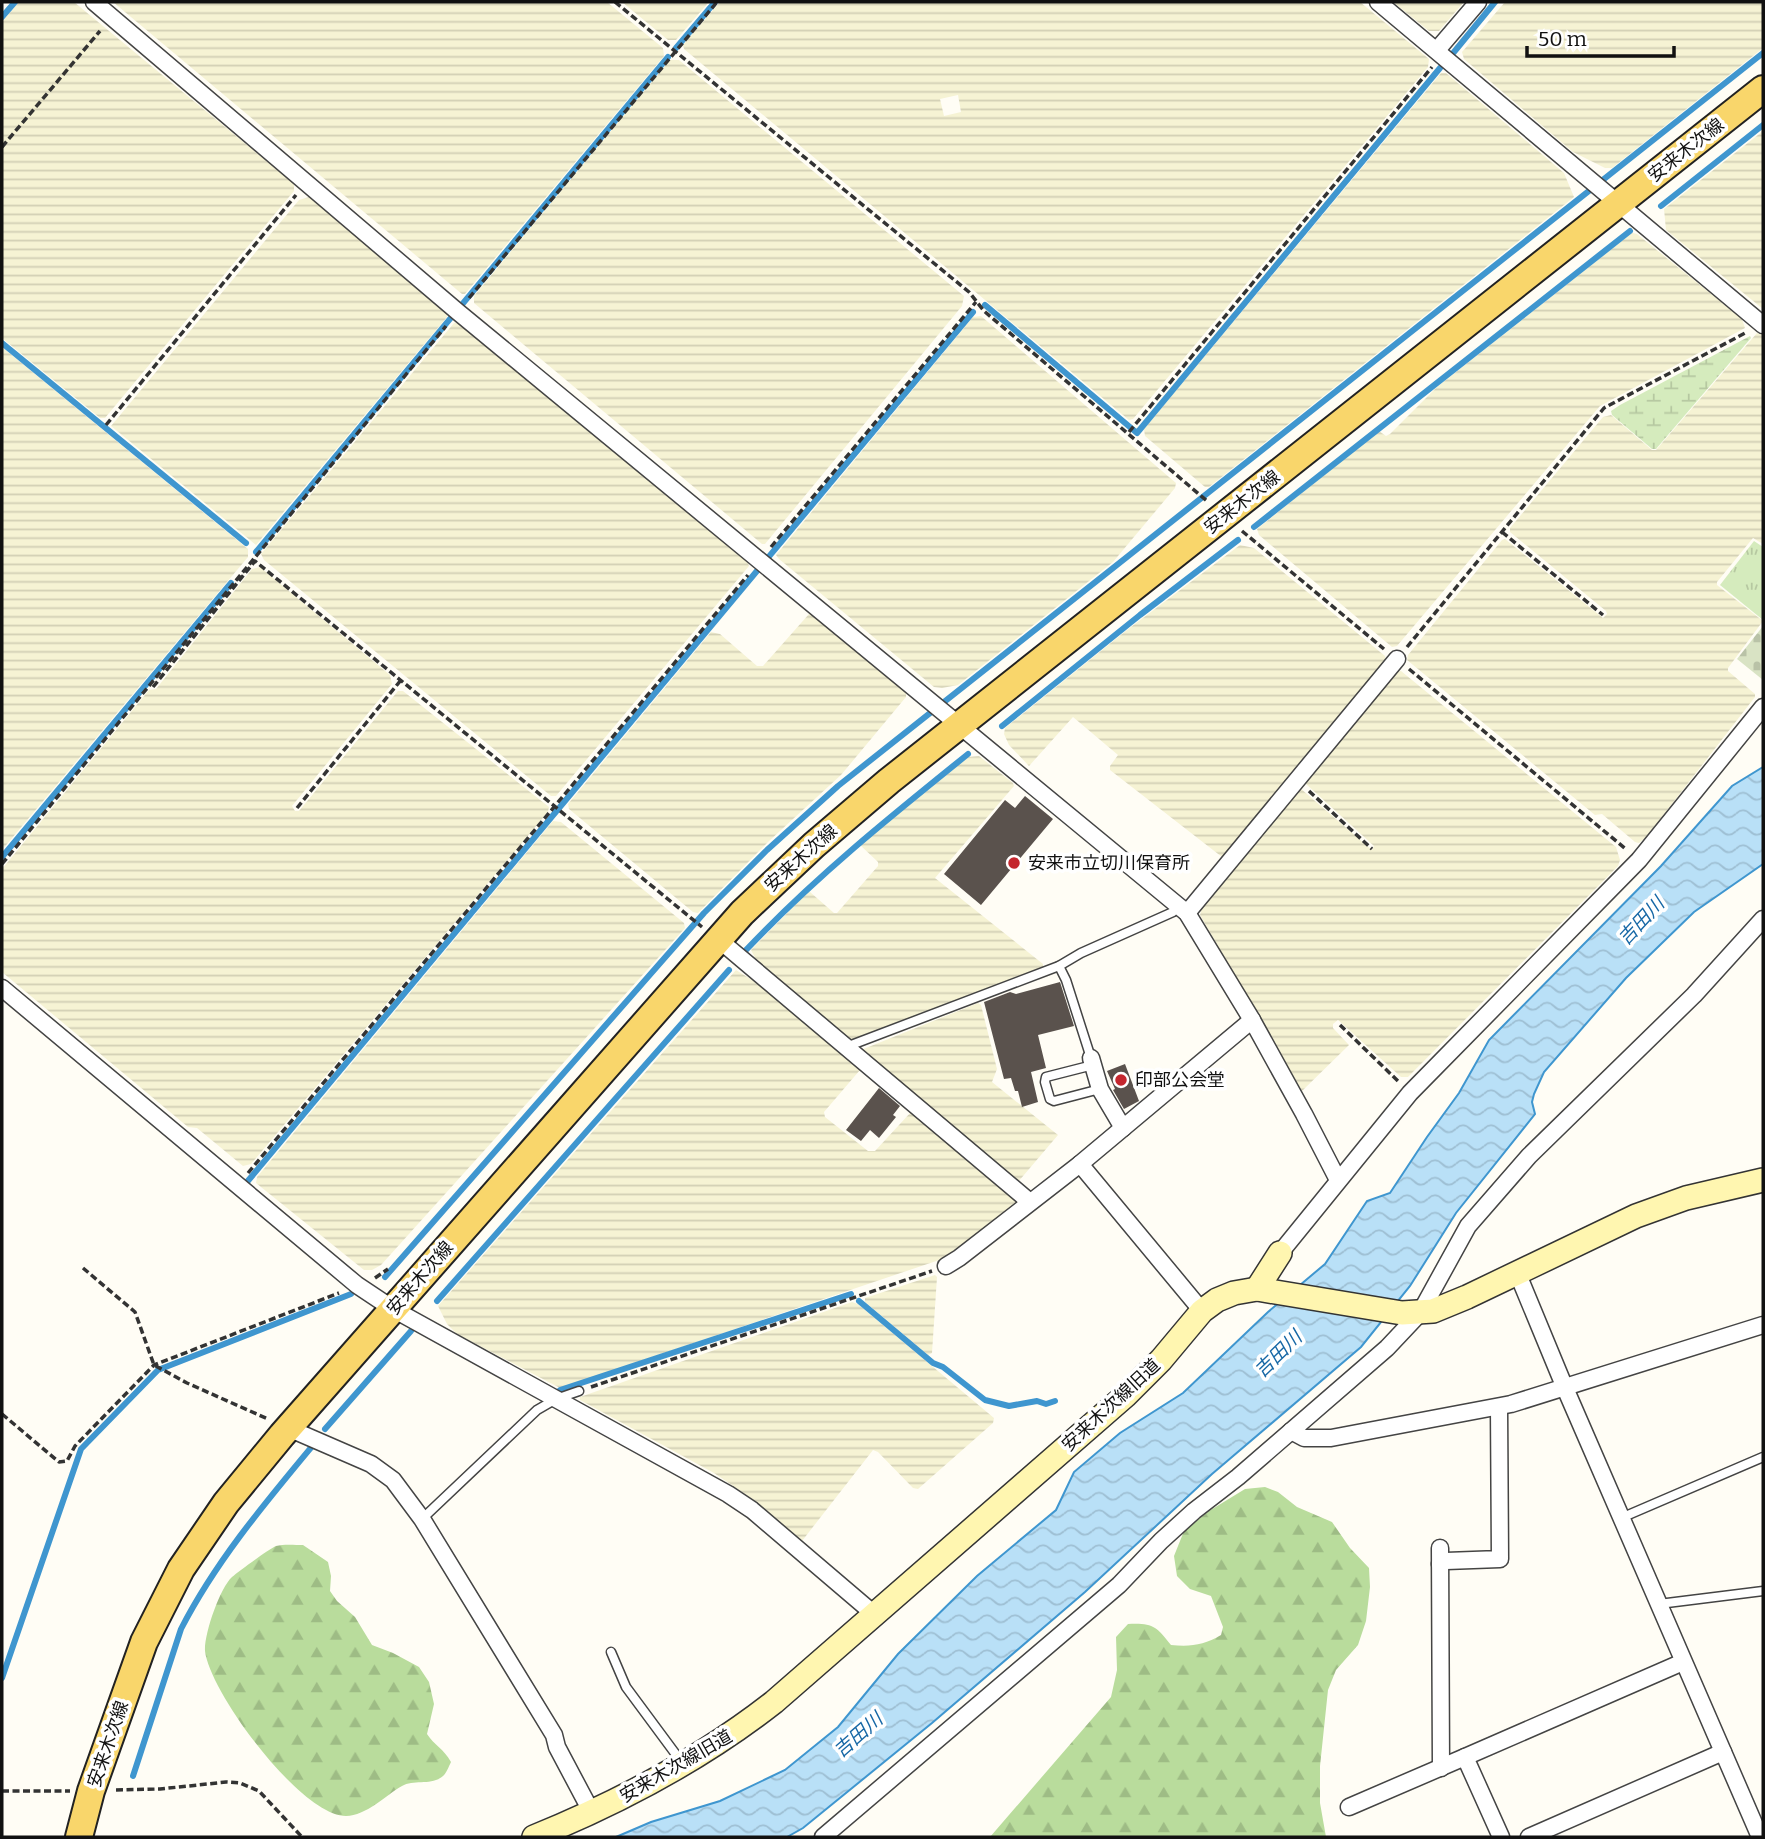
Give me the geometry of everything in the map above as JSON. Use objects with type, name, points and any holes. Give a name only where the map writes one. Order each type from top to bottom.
[{"type":"main road","name":"安来木次線","points":[[79,1837],[91,1791],[144,1642],[181,1569],[226,1503],[288,1428],[718,939],[773,882],[814,845],[960,724],[1763,89]]},
{"type":"street","points":[[94,2],[458,312],[1183,910],[1252,1020],[1338,1180]]},
{"type":"street","points":[[1378,2],[1763,324]]},
{"type":"street","points":[[1440,52],[1478,2]]},
{"type":"street","points":[[1183,910],[1298,780],[1397,659]]},
{"type":"street","points":[[1262,1289],[1280,1253],[1410,1093],[1639,860],[1763,707]]},
{"type":"street","points":[[823,1837],[1109,1593],[1161,1541],[1387,1348],[1468,1226],[1529,1156],[1694,995],[1763,919]]},
{"type":"street","points":[[718,939],[1030,1202]]},
{"type":"street","points":[[2,988],[357,1285],[393,1309],[736,1499],[874,1614]]},
{"type":"street","points":[[946,1266],[1080,1164],[1252,1020]]},
{"type":"street","points":[[1092,1062],[1100,1088],[1123,1128]]},
{"type":"street","points":[[1080,1164],[1202,1311]]},
{"type":"street","name":"安来木次線旧道","points":[[534,1837],[592,1813],[684,1765],[718,1744],[774,1702],[1125,1396],[1161,1360],[1202,1311],[1226,1297],[1262,1289],[1411,1313],[1447,1307],[1661,1206],[1763,1180]]},
{"type":"street","points":[[1517,1272],[1760,1837]]},
{"type":"street","points":[[1292,1431],[1304,1438],[1331,1438],[1499,1407],[1763,1325]]},
{"type":"street","points":[[1441,1768],[1440,1556],[1447,1561],[1500,1559],[1499,1407]]},
{"type":"street","points":[[288,1428],[371,1464],[387,1474],[422,1519],[554,1735],[557,1747],[592,1813]]},
{"type":"street","points":[[1349,1807],[1683,1662]]},
{"type":"street","points":[[1529,1837],[1723,1752]]},
{"type":"street","points":[[1465,1757],[1501,1837]]},
{"type":"lane","points":[[846,1047],[1059,966],[1081,953],[1183,910]]},
{"type":"lane","points":[[1059,966],[1092,1062],[1046,1077],[1050,1099],[1054,1101],[1100,1088]]},
{"type":"lane","points":[[422,1519],[537,1410],[556,1399],[579,1391]]},
{"type":"lane","points":[[1621,1518],[1763,1457]]},
{"type":"lane","points":[[1658,1604],[1763,1591]]},
{"type":"lane","points":[[611,1651],[631,1694],[684,1765]]},
{"type":"path","points":[[615,2],[969,292],[984,311],[1131,429],[1224,516],[1639,860]]},
{"type":"path","points":[[2,864],[717,2]]},
{"type":"path","points":[[2,147],[113,17]]},
{"type":"path","points":[[1131,429],[1440,52]]},
{"type":"path","points":[[106,425],[306,184]]},
{"type":"path","points":[[1397,659],[1604,408],[1763,324]]},
{"type":"path","points":[[1502,532],[1603,615]]},
{"type":"path","points":[[153,687],[255,561],[718,939]]},
{"type":"path","points":[[297,808],[401,680]]},
{"type":"path","points":[[1298,780],[1372,849]]},
{"type":"path","points":[[238,1185],[555,806]]},
{"type":"path","points":[[1339,1025],[1410,1093]]},
{"type":"path","points":[[579,1391],[946,1266]]},
{"type":"path","points":[[83,1268],[135,1312],[158,1367],[288,1428]]},
{"type":"path","points":[[2,1414],[59,1462],[67,1461],[75,1446],[158,1367],[341,1292]]},
{"type":"path","points":[[2,1791],[160,1789],[240,1783],[258,1791],[302,1837]]},
{"type":"shaded area","points":[[19,2],[74,2],[294,184],[294,191],[105,418],[100,418],[2,338],[2,22]]},
{"type":"shaded area","points":[[113,2],[607,2],[663,48],[664,56],[465,294],[462,294]]},
{"type":"shaded area","points":[[622,2],[709,2],[676,40],[668,40]]},
{"type":"shaded area","points":[[720,2],[1360,2],[1429,59],[1428,67],[1133,419],[1129,420],[684,49],[683,45]],"holes":[[[958,95],[961,112],[944,116],[940,99]]]},
{"type":"shaded area","points":[[1393,2],[1464,2],[1439,31],[1429,31]]},
{"type":"shaded area","points":[[1505,2],[1763,2],[1763,48],[1612,168],[1605,168],[1573,152],[1464,59],[1462,52]]},
{"type":"shaded area","points":[[670,60],[679,60],[964,296],[962,306],[765,544],[474,303],[474,296]]},
{"type":"shaded area","points":[[1441,73],[1446,73],[1564,173],[1574,197],[1209,487],[1205,487],[1145,436],[1144,429]]},
{"type":"shaded area","points":[[1763,131],[1763,309],[1666,230],[1664,209]]},
{"type":"shaded area","points":[[309,197],[447,313],[447,317],[256,545],[111,426],[299,200]]},
{"type":"shaded area","points":[[1632,233],[1637,234],[1742,319],[1745,328],[1600,406],[1397,646],[1392,647],[1259,535],[1257,529],[1379,431],[1386,436],[1390,434],[1437,387]]},
{"type":"shaded area","points":[[981,316],[1176,483],[1175,488],[1113,562],[958,685],[942,688],[934,687],[776,555],[973,317]]},
{"type":"shaded area","points":[[458,322],[749,566],[556,796],[551,796],[264,560],[261,554],[454,323]]},
{"type":"shaded area","points":[[1757,333],[1763,335],[1763,544],[1753,538],[1717,582],[1717,585],[1763,621],[1728,668],[1755,697],[1639,843],[1602,814],[1595,815],[1407,660],[1408,655],[1505,539],[1603,618],[1607,614],[1606,611],[1510,532],[1510,528],[1603,417],[1611,415],[1652,450],[1656,450]]},
{"type":"shaded area","points":[[2,347],[248,549],[248,557],[2,850]]},
{"type":"shaded area","points":[[1240,545],[1254,548],[1385,656],[1386,663],[1226,857],[1222,857],[1110,770],[1118,755],[1073,717],[1029,766],[1009,745],[1004,734],[1005,728],[1127,630]]},
{"type":"shaded area","points":[[260,567],[390,675],[392,684],[292,806],[295,811],[299,811],[398,691],[403,691],[549,807],[548,812],[251,1164],[243,1166],[197,1128],[188,1127],[2,972],[2,869],[149,690],[156,689],[252,569]]},
{"type":"shaded area","points":[[809,614],[906,691],[906,697],[841,775],[768,842],[698,913],[693,912],[569,809],[568,804],[711,632],[720,634],[757,666],[763,666]]},
{"type":"shaded area","points":[[1401,671],[1616,847],[1620,860],[1618,866],[1408,1077],[1401,1077],[1338,1020],[1333,1024],[1333,1028],[1349,1045],[1302,1091],[1200,915],[1202,908],[1300,788],[1372,850],[1374,846],[1306,784],[1306,781],[1396,672]]},
{"type":"shaded area","points":[[979,756],[1014,786],[935,878],[1043,964],[1043,967],[851,1042],[761,969],[751,950],[808,892],[837,913],[878,866],[878,862],[860,845],[967,757]]},
{"type":"shaded area","points":[[553,821],[561,822],[684,923],[685,928],[381,1265],[372,1270],[364,1270],[256,1183],[257,1177]]},
{"type":"shaded area","points":[[736,970],[765,988],[860,1066],[860,1070],[824,1112],[825,1117],[868,1151],[875,1151],[911,1112],[915,1112],[1021,1203],[954,1255],[560,1388],[457,1334],[447,1324],[438,1306]]},
{"type":"shaded area","points":[[978,1003],[981,1005],[997,1069],[992,1082],[1058,1135],[1018,1182],[861,1050]]},
{"type":"shaded area","points":[[935,1275],[932,1353],[928,1355],[865,1302],[865,1298]]},
{"type":"shaded area","points":[[852,1302],[858,1304],[994,1418],[993,1423],[918,1489],[913,1488],[873,1450],[802,1541],[754,1500],[714,1473],[580,1400],[580,1397]]},
{"type":"green space","points":[[1750,336],[1656,449],[1652,449],[1612,415],[1611,411],[1620,405]]},
{"type":"green space","points":[[1754,541],[1763,547],[1763,620],[1720,585]]},
{"type":"green space","points":[[1763,626],[1763,680],[1737,659]]},
{"type":"green space","points":[[1265,1487],[1278,1492],[1297,1507],[1332,1522],[1350,1548],[1369,1568],[1366,1621],[1358,1645],[1336,1670],[1328,1690],[1320,1766],[1320,1803],[1326,1837],[990,1837],[1111,1697],[1117,1670],[1116,1637],[1128,1624],[1153,1627],[1171,1645],[1197,1644],[1221,1635],[1223,1627],[1211,1596],[1190,1589],[1177,1576],[1174,1556],[1184,1531],[1209,1511],[1245,1489]]},
{"type":"green space","points":[[303,1545],[328,1562],[330,1591],[355,1617],[372,1645],[419,1667],[429,1682],[434,1704],[427,1734],[451,1762],[439,1779],[407,1784],[368,1809],[353,1815],[327,1811],[283,1775],[240,1722],[211,1670],[205,1651],[214,1612],[232,1577],[276,1546]]},
{"type":"water","name":"吉田川","points":[[1763,767],[1763,864],[1694,912],[1626,978],[1544,1072],[1532,1102],[1535,1114],[1456,1213],[1410,1286],[1361,1347],[1212,1474],[1085,1592],[932,1723],[803,1828],[787,1837],[616,1837],[651,1822],[720,1801],[785,1770],[838,1727],[898,1654],[977,1576],[1056,1510],[1074,1472],[1120,1433],[1183,1393],[1268,1312],[1325,1264],[1367,1201],[1390,1193],[1459,1093],[1489,1040],[1661,866],[1732,786]]},
{"type":"building","points":[[1025,796],[1053,819],[981,905],[944,874],[1005,800],[1015,808]]},
{"type":"building","points":[[1060,982],[1074,1026],[1038,1035],[1046,1068],[1031,1072],[1038,1102],[1022,1107],[1011,1078],[1004,1079],[984,1002],[1010,992],[1016,994]]},
{"type":"building","name":"印部公会堂","points":[[1125,1064],[1139,1101],[1124,1109],[1113,1090],[1115,1089],[1107,1071]]},
{"type":"building","points":[[879,1088],[900,1106],[893,1115],[896,1117],[879,1138],[870,1130],[861,1141],[846,1130]]},
{"type":"waterway","points":[[2,17],[15,2]]},
{"type":"waterway","points":[[676,48],[715,2]]},
{"type":"waterway","points":[[1454,52],[1495,2]]},
{"type":"waterway","points":[[385,1277],[704,913],[767,850],[838,786],[1763,53]]},
{"type":"waterway","points":[[256,552],[668,57]]},
{"type":"waterway","points":[[985,305],[1137,433],[1440,68]]},
{"type":"waterway","points":[[1661,206],[1763,125]]},
{"type":"waterway","points":[[1254,527],[1630,231]]},
{"type":"waterway","points":[[247,1182],[973,312]]},
{"type":"waterway","points":[[2,343],[246,543]]},
{"type":"waterway","points":[[1002,726],[1238,540]]},
{"type":"waterway","points":[[2,857],[231,583]]},
{"type":"waterway","points":[[746,950],[826,873],[968,754]]},
{"type":"waterway","points":[[437,1301],[729,970]]},
{"type":"waterway","points":[[2,1678],[81,1449],[158,1370],[351,1294]]},
{"type":"waterway","points":[[560,1390],[851,1294]]},
{"type":"waterway","points":[[859,1301],[933,1363],[943,1367],[985,1400],[1009,1406],[1055,1401]]},
{"type":"waterway","points":[[325,1429],[411,1331]]},
{"type":"waterway","points":[[133,1776],[181,1629],[226,1556],[314,1444]]},
{"type":"place","name":"安来市立切川保育所","points":[[1014,863]]},
{"type":"place","name":"印部公会堂","points":[[1121,1080]]}]
